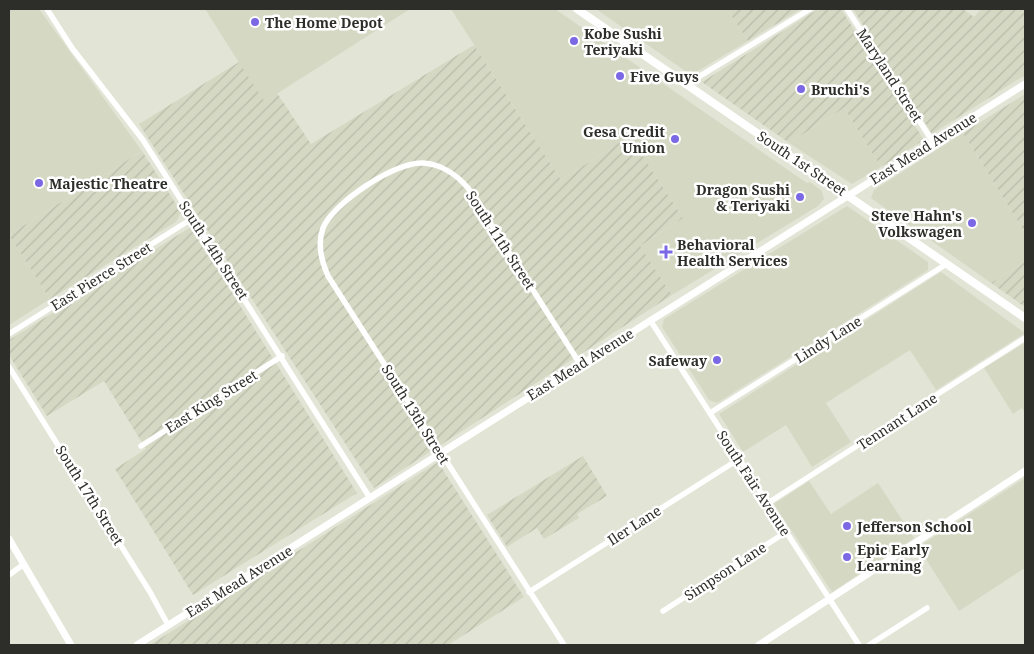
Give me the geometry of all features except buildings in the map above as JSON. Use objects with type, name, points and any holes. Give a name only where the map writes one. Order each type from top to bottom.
[{"type":"main road","name":"South 1st Street","points":[[577,9],[1025,318]]},
{"type":"street","name":"South 14th Street","points":[[47,9],[72,48],[143,140],[282,356],[370,498]]},
{"type":"street","points":[[687,84],[810,9]]},
{"type":"street","name":"Maryland Street","points":[[848,9],[933,142]]},
{"type":"street","name":"East Mead Avenue","points":[[137,645],[1025,84]]},
{"type":"street","name":"South 11th Street","points":[[368,186],[397,168],[422,163],[439,167],[461,180],[475,198],[580,364]]},
{"type":"street","name":"South 13th Street","points":[[368,186],[340,205],[328,219],[322,235],[320,256],[328,276],[564,645]]},
{"type":"street","name":"East Pierce Street","points":[[9,334],[193,218]]},
{"type":"street","name":"Lindy Lane","points":[[710,414],[945,264]]},
{"type":"street","name":"South Fair Avenue","points":[[650,320],[859,645]]},
{"type":"street","name":"Tennant Lane","points":[[768,503],[1025,338]]},
{"type":"street","name":"East King Street","points":[[141,446],[282,356]]},
{"type":"street","name":"South 17th Street","points":[[9,367],[150,592],[168,625]]},
{"type":"street","name":"Iler Lane","points":[[530,592],[739,459]]},
{"type":"street","points":[[759,645],[1025,471]]},
{"type":"street","name":"Simpson Lane","points":[[663,611],[786,532]]},
{"type":"street","points":[[9,539],[71,645]]},
{"type":"street","points":[[9,574],[24,564]]},
{"type":"street","points":[[869,645],[927,608]]},
{"type":"shaded area","points":[[9,9],[39,9],[142,151],[9,235]]},
{"type":"shaded area","points":[[205,9],[410,9],[264,102]]},
{"type":"shaded area","points":[[451,9],[555,9],[807,183],[810,182],[822,191],[824,199],[818,206],[672,295],[640,246],[683,218],[630,136],[561,180]]},
{"type":"shaded area","points":[[596,9],[727,9],[748,41],[691,75]]},
{"type":"shaded area","points":[[727,9],[801,9],[748,41]]},
{"type":"shaded area","points":[[818,9],[841,9],[924,140],[881,167],[844,108],[789,143],[702,82]]},
{"type":"shaded area","points":[[853,9],[963,9],[974,17],[981,9],[1025,9],[1025,75],[932,134]]},
{"type":"shaded area","points":[[474,45],[561,180],[630,136],[683,218],[640,246],[672,295],[374,488],[139,124],[239,62],[264,101],[277,93],[311,144]]},
{"type":"shaded area","points":[[1025,94],[1025,233],[963,133]]},
{"type":"shaded area","points":[[844,108],[881,167],[852,184],[789,143]]},
{"type":"shaded area","points":[[963,133],[1025,233],[1025,261],[991,283],[871,198],[874,190]]},
{"type":"shaded area","points":[[142,151],[181,212],[176,222],[50,299],[9,235]]},
{"type":"shaded area","points":[[847,206],[928,262],[928,270],[717,403],[709,400],[662,327],[664,319]]},
{"type":"shaded area","points":[[191,227],[357,493],[193,595],[115,469],[146,449],[104,381],[47,416],[9,355],[9,340]]},
{"type":"shaded area","points":[[9,235],[50,299],[9,325]]},
{"type":"shaded area","points":[[1025,261],[1025,307],[991,283]]},
{"type":"shaded area","points":[[941,272],[1025,333],[936,390],[910,350],[826,403],[851,442],[812,467],[786,425],[743,452],[719,414]]},
{"type":"shaded area","points":[[1025,343],[1025,413],[1022,408],[1013,414],[984,368]]},
{"type":"shaded area","points":[[583,456],[607,496],[577,514],[579,518],[544,539],[537,528],[507,547],[487,515]]},
{"type":"shaded area","points":[[438,462],[524,597],[448,645],[150,645]]},
{"type":"shaded area","points":[[1025,478],[1025,568],[959,611],[918,547]]},
{"type":"shaded area","name":"Jefferson School","points":[[809,481],[831,514],[878,483],[914,538],[832,592],[774,504]]},
{"type":"place","name":"The Home Depot","points":[[255,22]]},
{"type":"place","name":"Kobe Sushi Teriyaki","points":[[574,41]]},
{"type":"place","name":"Five Guys","points":[[620,76]]},
{"type":"place","name":"Bruchi's","points":[[801,89]]},
{"type":"place","name":"Gesa Credit Union","points":[[675,139]]},
{"type":"place","name":"Majestic Theatre","points":[[39,183]]},
{"type":"place","name":"Dragon Sushi & Teriyaki","points":[[800,197]]},
{"type":"place","name":"Steve Hahn's Volkswagen","points":[[972,223]]},
{"type":"place","name":"Behavioral Health Services","points":[[666,252]]},
{"type":"place","name":"Safeway","points":[[717,360]]},
{"type":"place","name":"Jefferson School","points":[[847,526]]},
{"type":"place","name":"Epic Early Learning","points":[[847,557]]}]
